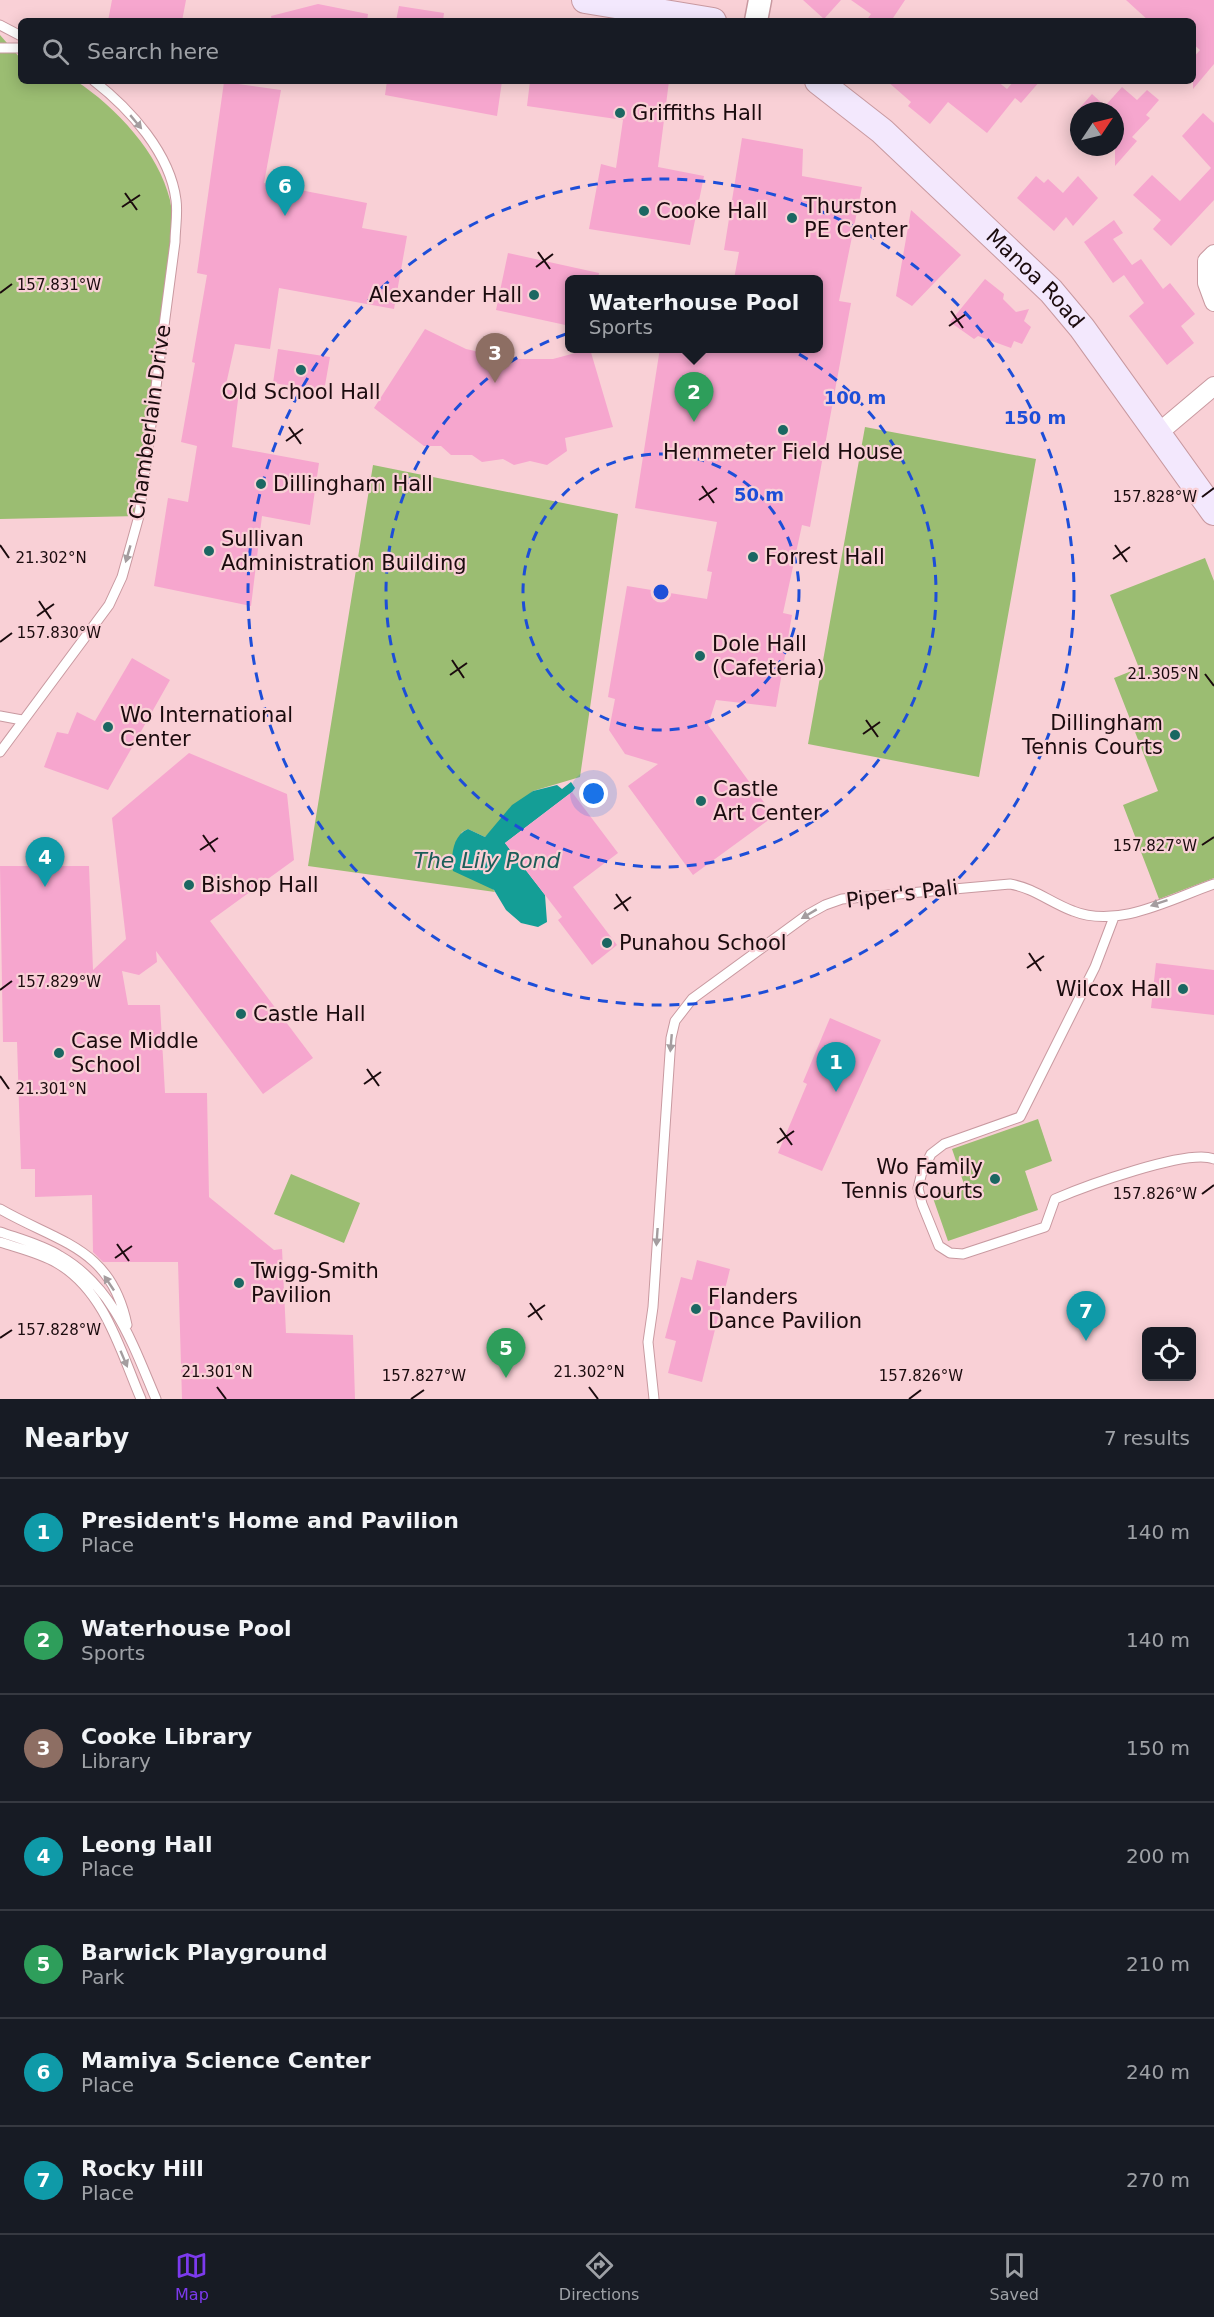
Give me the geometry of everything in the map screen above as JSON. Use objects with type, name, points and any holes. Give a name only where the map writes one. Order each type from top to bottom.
[{"type":"main road","points":[[585,0],[695,18]]},
{"type":"main road","name":"Manoa Road","points":[[822,84],[882,131],[1052,291],[1082,328],[1214,512]]},
{"type":"street","points":[[757,18],[760,0]]},
{"type":"street","points":[[1214,254],[1208,261],[1207,283],[1214,302]]},
{"type":"street","points":[[1157,434],[1214,386]]},
{"type":"lane","points":[[0,25],[18,34]]},
{"type":"lane","points":[[0,48],[18,48]]},
{"type":"lane","name":"Chamberlain Drive","points":[[0,752],[100,618],[122,577],[139,516],[175,242],[176,201],[169,176],[141,127],[112,95],[98,84]]},
{"type":"lane","points":[[0,716],[22,720]]},
{"type":"lane","name":"Piper's Pali","points":[[654,1399],[648,1342],[671,1038],[675,1021],[685,1005],[807,915],[842,899],[985,884],[1010,884],[1032,890],[1075,912],[1088,916],[1114,917],[1214,884]]},
{"type":"lane","points":[[1114,917],[1095,967],[1020,1117],[944,1144],[931,1154],[922,1172],[918,1188],[933,1234],[939,1246],[950,1253],[963,1254],[1045,1227],[1055,1199],[1085,1186],[1183,1158],[1208,1157],[1214,1160]]},
{"type":"lane","points":[[0,1209],[59,1236],[87,1256],[108,1280],[122,1303],[129,1337]]},
{"type":"lane","points":[[0,1232],[58,1254],[78,1267],[112,1302],[156,1399]]},
{"type":"lane","points":[[0,1242],[54,1261],[91,1292],[106,1318],[141,1399]]},
{"type":"green space","points":[[0,35],[18,56],[18,84],[80,84],[106,104],[134,133],[156,165],[164,182],[172,210],[175,242],[139,516],[0,519]]},
{"type":"green space","points":[[865,427],[1036,459],[979,777],[808,744]]},
{"type":"green space","points":[[373,465],[618,514],[580,777],[533,791],[485,837],[468,829],[462,832],[457,842],[495,892],[308,866]]},
{"type":"green space","name":"Dillingham Tennis Courts","points":[[1205,558],[1214,581],[1214,878],[1159,899],[1123,805],[1158,791],[1114,678],[1139,668],[1110,595]]},
{"type":"green space","name":"Wo Family Tennis Courts","points":[[1038,1119],[1052,1161],[1025,1171],[1038,1210],[948,1241],[933,1198],[965,1187],[952,1149]]},
{"type":"green space","points":[[291,1174],[360,1203],[344,1243],[274,1214]]},
{"type":"water","name":"The Lily Pond","points":[[571,782],[575,788],[572,792],[505,843],[545,895],[547,922],[538,927],[521,923],[506,910],[494,890],[453,871],[452,859],[456,841],[468,829],[485,837],[512,805],[533,791],[557,785],[562,789]]},
{"type":"building","points":[[112,0],[186,0],[183,18],[109,18]]},
{"type":"building","points":[[803,0],[841,0],[823,18]]},
{"type":"building","points":[[851,0],[905,0],[893,18],[868,18],[871,14]]},
{"type":"building","points":[[1126,0],[1214,0],[1214,64],[1193,89],[1193,84],[1196,84],[1196,55],[1200,50],[1196,47],[1196,18],[1146,18]]},
{"type":"building","points":[[318,4],[368,14],[367,18],[271,18],[271,16]]},
{"type":"building","points":[[399,6],[444,13],[443,18],[397,18]]},
{"type":"building","points":[[224,84],[281,90],[264,183],[367,203],[362,228],[407,236],[394,309],[279,288],[270,349],[235,344],[225,389],[239,392],[232,447],[319,463],[310,525],[262,516],[251,606],[154,586],[168,498],[188,502],[197,446],[181,442],[207,275],[197,273]]},
{"type":"building","points":[[387,84],[502,84],[497,116],[385,95]]},
{"type":"building","points":[[530,84],[669,84],[658,167],[704,176],[690,245],[589,229],[601,164],[616,168],[623,120],[527,106]]},
{"type":"building","points":[[890,84],[1001,84],[1007,89],[1011,84],[1037,84],[1021,103],[1015,98],[987,133],[948,102],[930,124],[908,106],[911,102]]},
{"type":"building","points":[[1122,87],[1137,100],[1147,90],[1159,100],[1146,115],[1150,118],[1132,137],[1137,141],[1124,156],[1124,102],[1109,102]]},
{"type":"building","points":[[1092,94],[1101,102],[1085,102]]},
{"type":"building","points":[[1203,113],[1214,123],[1214,200],[1171,246],[1153,229],[1161,220],[1133,195],[1152,175],[1180,201],[1211,168],[1182,136]]},
{"type":"building","points":[[742,138],[803,149],[802,176],[862,187],[839,301],[851,303],[810,527],[802,525],[783,613],[792,615],[776,707],[716,700],[708,725],[774,816],[693,875],[628,786],[658,764],[625,754],[609,730],[615,699],[608,697],[627,586],[707,599],[712,572],[707,571],[717,522],[635,508],[659,353],[823,353],[823,275],[735,275],[739,252],[724,250]]},
{"type":"building","points":[[1115,156],[1124,156],[1115,166]]},
{"type":"building","points":[[1036,176],[1044,183],[1048,179],[1063,193],[1078,176],[1098,198],[1073,226],[1066,217],[1054,231],[1017,198]]},
{"type":"building","points":[[911,210],[961,255],[912,306],[896,296]]},
{"type":"building","points":[[1114,220],[1123,233],[1113,239],[1132,265],[1141,259],[1163,289],[1170,283],[1195,314],[1181,326],[1194,343],[1167,365],[1129,316],[1144,303],[1124,275],[1113,283],[1084,242]]},
{"type":"building","name":"Alexander Hall","points":[[508,253],[599,273],[599,275],[565,275],[565,325],[496,310]]},
{"type":"building","points":[[985,279],[1004,294],[1003,299],[1016,312],[1029,309],[1024,321],[1031,327],[1022,344],[1014,341],[1011,348],[978,336],[974,339],[950,322]]},
{"type":"building","points":[[425,329],[466,349],[511,359],[553,359],[575,353],[591,353],[613,427],[565,438],[567,451],[547,465],[530,461],[514,465],[503,459],[482,462],[472,455],[451,455],[441,446],[424,446],[374,408]]},
{"type":"building","name":"Old School Hall","points":[[278,349],[330,357],[324,391],[273,383]]},
{"type":"building","name":"Wo International Center","points":[[132,658],[170,680],[108,790],[44,767],[57,732],[68,734],[77,712],[95,721]]},
{"type":"building","points":[[189,753],[287,794],[294,860],[210,921],[313,1058],[263,1094],[156,951],[157,962],[139,975],[122,971],[128,1005],[160,1005],[165,1093],[207,1093],[209,1197],[274,1250],[282,1249],[286,1333],[353,1335],[355,1399],[182,1399],[178,1262],[103,1262],[93,1252],[92,1195],[35,1197],[35,1169],[21,1169],[17,1042],[3,1042],[0,866],[89,866],[93,970],[126,939],[112,818]]},
{"type":"building","points":[[572,792],[618,853],[573,887],[617,945],[592,965],[558,920],[562,917],[505,843]]},
{"type":"building","name":"Wilcox Hall","points":[[1156,963],[1214,970],[1214,1015],[1151,1008]]},
{"type":"building","points":[[830,1018],[881,1040],[822,1171],[778,1153],[807,1084],[803,1082]]},
{"type":"building","name":"Flanders Dance Pavilion","points":[[697,1260],[730,1269],[702,1382],[668,1373],[676,1341],[665,1338],[681,1277],[692,1280]]},
{"type":"place","name":"Griffiths Hall","points":[[620,113]]},
{"type":"place","name":"Cooke Hall","points":[[644,211]]},
{"type":"place","name":"Mamiya Science Center","points":[[285,216]]},
{"type":"place","name":"Thurston PE Center","points":[[792,218]]},
{"type":"place","name":"Alexander Hall","points":[[534,295]]},
{"type":"place","name":"Old School Hall","points":[[301,370]]},
{"type":"place","name":"Cooke Library","points":[[495,383]]},
{"type":"place","name":"Waterhouse Pool","points":[[694,422]]},
{"type":"place","name":"Hemmeter Field House","points":[[783,430]]},
{"type":"place","name":"Dillingham Hall","points":[[261,484]]},
{"type":"place","name":"Sullivan Administration Building","points":[[209,551]]},
{"type":"place","name":"Forrest Hall","points":[[753,557]]},
{"type":"place","name":"Dole Hall (Cafeteria)","points":[[700,656]]},
{"type":"place","name":"Wo International Center","points":[[108,727]]},
{"type":"place","name":"Dillingham Tennis Courts","points":[[1175,735]]},
{"type":"place","name":"Castle Art Center","points":[[701,801]]},
{"type":"place","name":"Bishop Hall","points":[[189,885]]},
{"type":"place","name":"Leong Hall","points":[[45,887]]},
{"type":"place","name":"Punahou School","points":[[607,943]]},
{"type":"place","name":"Wilcox Hall","points":[[1183,989]]},
{"type":"place","name":"Castle Hall","points":[[241,1014]]},
{"type":"place","name":"Case Middle School","points":[[59,1053]]},
{"type":"place","name":"President's Home and Pavilion","points":[[836,1092]]},
{"type":"place","name":"Wo Family Tennis Courts","points":[[995,1179]]},
{"type":"place","name":"Twigg-Smith Pavilion","points":[[239,1283]]},
{"type":"place","name":"Flanders Dance Pavilion","points":[[696,1309]]},
{"type":"place","name":"Rocky Hill","points":[[1086,1341]]},
{"type":"place","name":"Barwick Playground","points":[[506,1378]]}]
